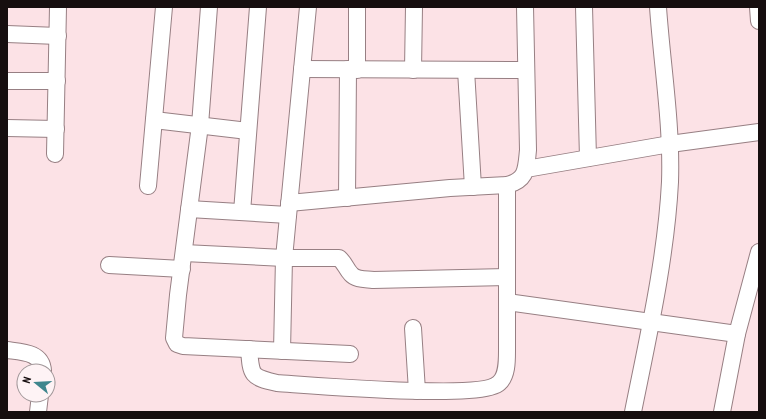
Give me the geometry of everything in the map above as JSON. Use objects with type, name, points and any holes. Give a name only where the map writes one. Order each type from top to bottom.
[{"type":"street","points":[[55,154],[58,7]]},
{"type":"street","points":[[148,186],[164,7]]},
{"type":"street","points":[[210,7],[200,125],[174,338],[177,344],[183,346],[350,354]]},
{"type":"street","points":[[242,212],[258,7]]},
{"type":"street","points":[[282,351],[284,258],[308,7]]},
{"type":"street","points":[[347,198],[352,69],[357,7]]},
{"type":"street","points":[[413,70],[414,7]]},
{"type":"street","points":[[189,209],[242,212],[289,209],[347,198],[507,185],[521,179],[526,169],[528,150],[525,7]]},
{"type":"street","points":[[584,7],[588,158]]},
{"type":"street","points":[[633,412],[663,256],[670,183],[670,144],[658,7]]},
{"type":"street","points":[[758,7],[759,20]]},
{"type":"street","points":[[7,34],[58,36]]},
{"type":"street","points":[[302,69],[526,70]]},
{"type":"street","points":[[466,70],[473,187]]},
{"type":"street","points":[[7,81],[57,81]]},
{"type":"street","points":[[154,120],[248,131]]},
{"type":"street","points":[[7,128],[56,129]]},
{"type":"street","points":[[526,169],[670,144],[759,132]]},
{"type":"street","points":[[249,349],[251,367],[254,375],[260,379],[277,383],[416,391],[492,388],[499,384],[504,376],[506,364],[507,185]]},
{"type":"street","points":[[184,253],[284,258],[339,258],[345,263],[351,275],[373,280],[507,276]]},
{"type":"street","points":[[722,412],[737,334],[759,253]]},
{"type":"street","points":[[108,265],[182,269]]},
{"type":"street","points":[[507,302],[737,334]]},
{"type":"street","points":[[413,328],[416,391]]},
{"type":"street","points":[[7,350],[28,353],[36,356],[42,363]]}]
